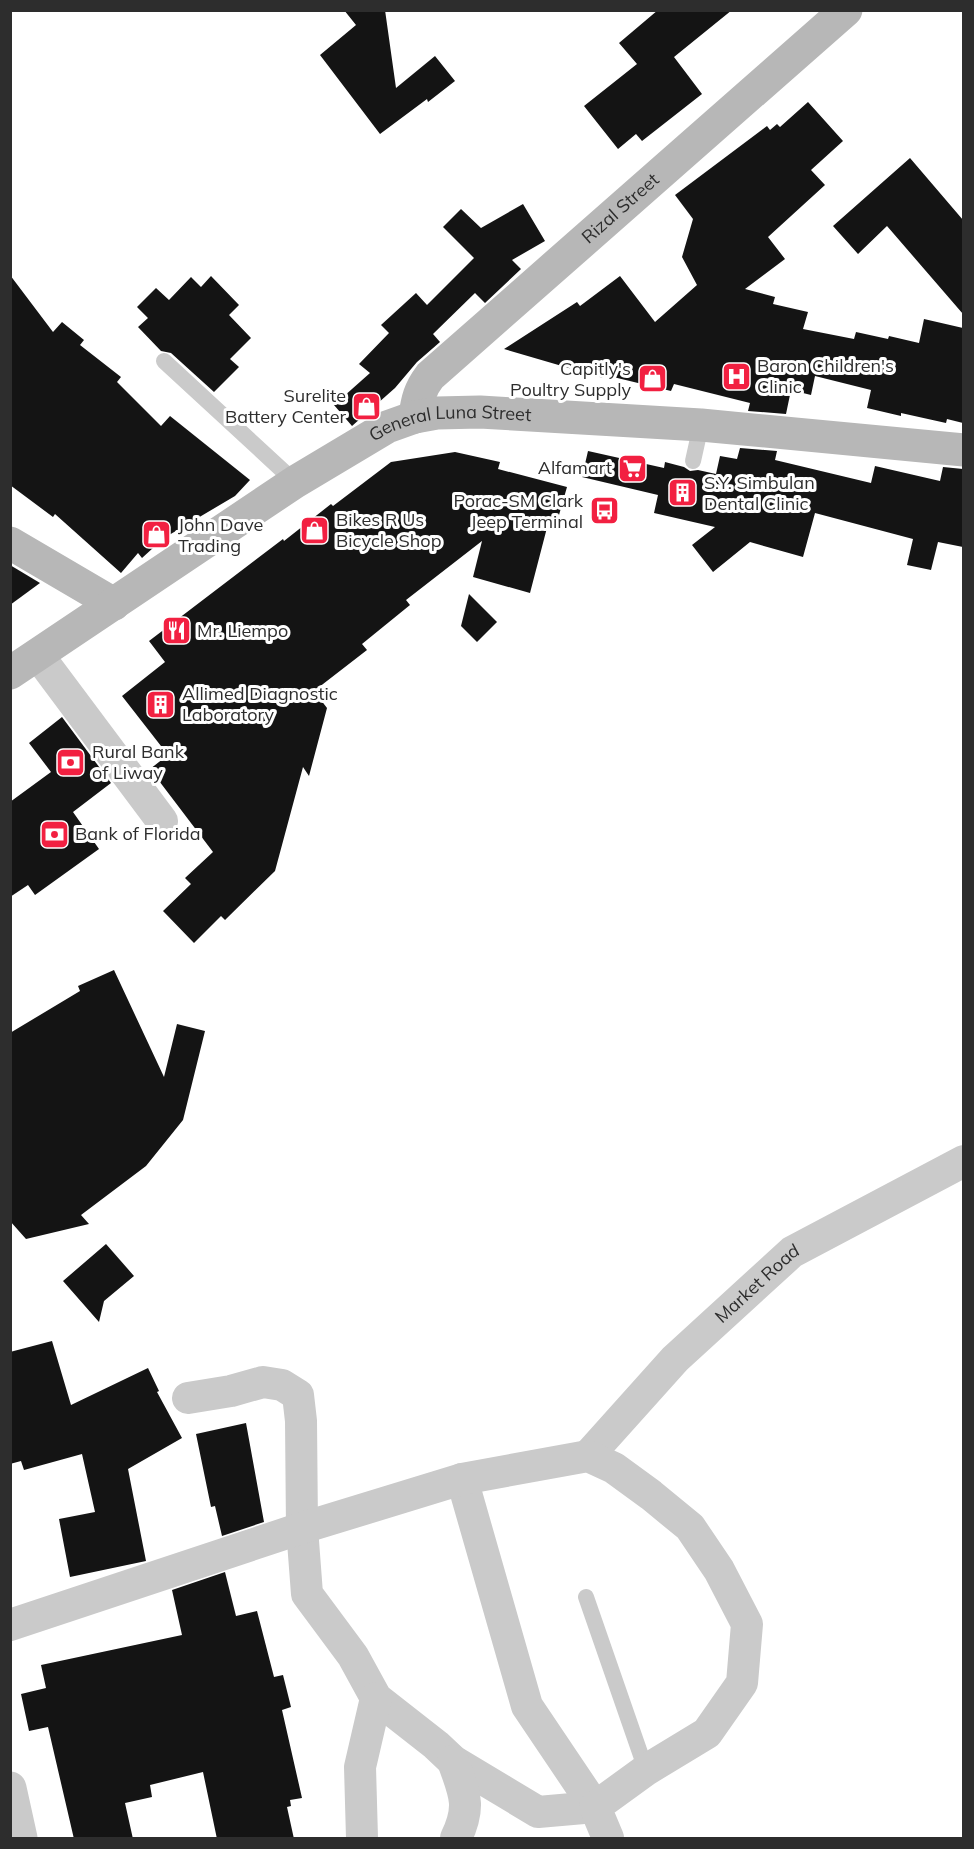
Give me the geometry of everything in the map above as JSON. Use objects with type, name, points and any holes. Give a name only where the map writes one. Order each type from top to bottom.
[{"type":"main road","name":"Rizal Street","points":[[415,417],[418,396],[430,376],[846,10]]},
{"type":"main road","name":"General Luna Street","points":[[10,674],[295,482],[387,427],[415,417],[437,413],[480,412],[701,425],[963,450]]},
{"type":"main road","points":[[10,543],[114,604]]},
{"type":"street","points":[[39,655],[162,821]]},
{"type":"street","name":"Market Road","points":[[588,1456],[675,1359],[792,1252],[963,1161]]},
{"type":"street","points":[[10,1625],[302,1528],[462,1479],[588,1456],[614,1468],[690,1527],[719,1570],[747,1624],[742,1683],[706,1732],[646,1770],[595,1807],[538,1812],[453,1761],[376,1698],[353,1656],[307,1594],[302,1528],[301,1421],[298,1395],[282,1385],[263,1382],[231,1391],[188,1398]]},
{"type":"street","points":[[462,1479],[527,1706],[595,1807],[608,1839]]},
{"type":"street","points":[[362,1839],[360,1767],[376,1698]]},
{"type":"street","points":[[453,1761],[466,1797],[463,1824],[456,1839]]},
{"type":"street","points":[[10,1788],[21,1839]]},
{"type":"lane","points":[[164,361],[295,482]]},
{"type":"lane","points":[[693,462],[701,425]]},
{"type":"lane","points":[[586,1597],[646,1770]]},
{"type":"building","points":[[344,10],[385,10],[396,88],[435,56],[455,81],[380,134],[320,55],[356,25]]},
{"type":"building","points":[[658,10],[732,10],[674,57],[702,94],[642,141],[636,134],[618,149],[584,106],[637,64],[619,43]]},
{"type":"building","points":[[808,102],[843,141],[811,170],[825,185],[768,237],[785,259],[745,289],[775,297],[773,304],[808,312],[803,329],[854,339],[856,332],[919,343],[924,319],[963,328],[963,423],[947,419],[946,423],[901,413],[901,416],[867,408],[871,390],[815,376],[811,395],[791,390],[786,414],[748,411],[750,403],[674,384],[671,391],[605,375],[603,378],[504,349],[577,302],[580,306],[620,276],[655,322],[697,285],[682,257],[693,219],[675,195],[767,126],[770,130],[777,124],[780,127]]},
{"type":"building","points":[[910,158],[963,220],[963,314],[887,226],[858,254],[833,226]]},
{"type":"building","points":[[523,204],[545,241],[512,260],[521,269],[485,303],[475,293],[433,334],[440,342],[417,362],[395,388],[352,426],[334,405],[370,373],[359,364],[389,333],[381,325],[416,293],[427,305],[474,258],[443,227],[461,209],[481,228]]},
{"type":"building","points":[[10,275],[53,332],[62,322],[84,340],[80,345],[121,377],[117,382],[161,426],[170,416],[250,480],[235,496],[164,538],[142,558],[138,553],[121,573],[55,514],[53,517],[10,485]]},
{"type":"building","points":[[211,276],[239,305],[229,315],[251,338],[230,359],[239,367],[214,392],[171,353],[161,351],[138,327],[148,318],[137,307],[156,288],[169,300],[191,277],[201,287]]},
{"type":"building","points":[[740,448],[777,451],[775,460],[871,483],[875,466],[940,481],[943,467],[963,469],[963,547],[938,542],[931,570],[907,565],[913,539],[815,513],[803,557],[750,542],[713,572],[692,545],[715,527],[654,513],[658,495],[582,477],[588,451],[664,468],[665,462],[690,471],[698,470],[716,474],[720,456],[737,459]]},
{"type":"building","points":[[455,452],[500,462],[498,469],[567,487],[557,522],[549,520],[530,593],[473,577],[482,541],[406,600],[410,605],[362,644],[367,650],[314,691],[327,708],[309,776],[303,767],[275,871],[225,920],[221,916],[194,943],[163,911],[191,884],[185,878],[213,852],[150,769],[168,755],[122,696],[165,662],[149,641],[283,539],[284,541],[331,504],[333,506],[391,462]]},
{"type":"building","points":[[10,565],[40,583],[10,605]]},
{"type":"building","points":[[469,594],[497,622],[477,642],[461,626]]},
{"type":"building","points":[[62,717],[111,783],[73,812],[99,849],[35,895],[28,885],[10,897],[10,802],[51,772],[29,743]]},
{"type":"building","points":[[114,970],[164,1077],[177,1024],[205,1031],[183,1120],[146,1166],[81,1215],[89,1224],[26,1239],[10,1221],[10,1033],[80,991],[78,986]]},
{"type":"building","points":[[106,1244],[134,1276],[104,1301],[99,1322],[63,1281]]},
{"type":"building","points":[[52,1341],[71,1405],[148,1368],[159,1391],[157,1392],[182,1438],[128,1469],[146,1561],[70,1577],[59,1519],[95,1512],[82,1454],[24,1470],[21,1461],[10,1464],[10,1352]]},
{"type":"building","points":[[246,1423],[264,1522],[222,1536],[215,1506],[211,1507],[196,1434]]},
{"type":"building","points":[[225,1572],[236,1616],[257,1611],[274,1677],[283,1675],[291,1707],[282,1710],[302,1798],[290,1800],[291,1806],[287,1807],[294,1839],[217,1839],[203,1772],[150,1785],[152,1797],[125,1803],[133,1839],[74,1839],[48,1727],[29,1731],[21,1694],[46,1688],[41,1665],[182,1635],[172,1590]]},
{"type":"place","name":"Baron Children's Clinic","points":[[736,376]]},
{"type":"place","name":"Capitly's Poultry Supply","points":[[652,379]]},
{"type":"place","name":"Surelite Battery Center","points":[[367,406]]},
{"type":"place","name":"Alfamart","points":[[633,468]]},
{"type":"place","name":"S.Y. Simbulan Dental Clinic","points":[[683,493]]},
{"type":"place","name":"Porac-SM Clark Jeep Terminal","points":[[604,511]]},
{"type":"place","name":"Bikes R Us Bicycle Shop","points":[[315,530]]},
{"type":"place","name":"John Dave Trading","points":[[157,535]]},
{"type":"place","name":"Mr. Liempo","points":[[176,631]]},
{"type":"place","name":"Allimed Diagnostic Laboratory","points":[[161,704]]},
{"type":"place","name":"Rural Bank of Liway","points":[[71,762]]},
{"type":"place","name":"Bank of Florida","points":[[54,834]]}]
